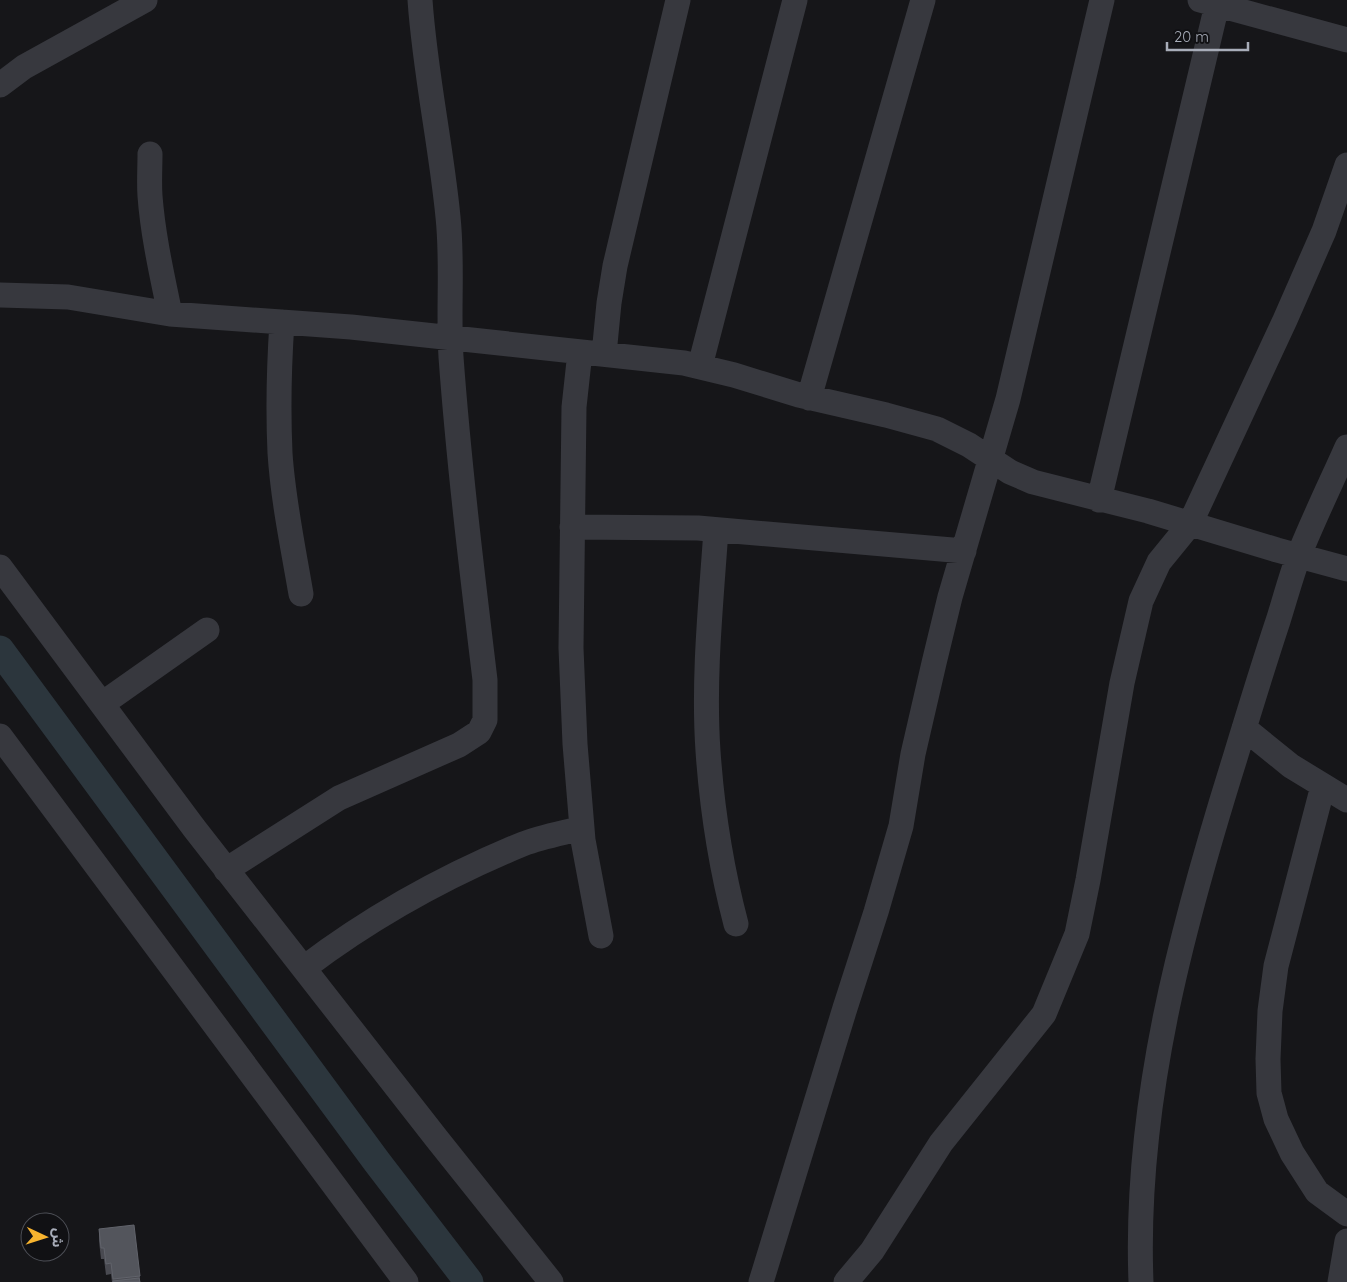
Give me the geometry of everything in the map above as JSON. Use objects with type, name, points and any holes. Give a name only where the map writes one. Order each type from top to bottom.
[{"type":"street","points":[[0,85],[24,68],[145,0]]},
{"type":"street","points":[[226,870],[339,798],[459,745],[479,732],[483,726],[486,710],[485,680],[456,433],[450,338],[451,262],[448,219],[422,34],[420,0]]},
{"type":"street","points":[[604,354],[615,266],[678,0]]},
{"type":"street","points":[[700,366],[795,0]]},
{"type":"street","points":[[809,398],[923,0]]},
{"type":"street","points":[[761,1282],[901,826],[915,745],[950,598],[1008,399],[1102,0]]},
{"type":"street","points":[[1099,500],[1208,2],[1347,40]]},
{"type":"street","points":[[150,154],[150,195],[160,266],[170,314]]},
{"type":"street","points":[[846,1282],[872,1251],[940,1142],[1044,1014],[1077,934],[1122,683],[1141,601],[1159,562],[1190,524],[1320,240],[1347,165]]},
{"type":"street","points":[[0,295],[68,298],[170,314],[351,327],[700,366],[809,398],[886,414],[937,429],[969,445],[1010,472],[1034,482],[1148,511],[1347,569]]},
{"type":"street","points":[[282,322],[279,368],[280,455],[285,501],[301,594]]},
{"type":"street","points":[[580,352],[574,407],[571,648],[582,828],[601,936]]},
{"type":"street","points":[[1141,1282],[1139,1242],[1153,1082],[1169,999],[1188,918],[1209,841],[1299,556],[1347,447]]},
{"type":"street","points":[[572,527],[698,528],[964,551]]},
{"type":"street","points":[[716,530],[708,658],[708,750],[723,874],[736,924]]},
{"type":"street","points":[[0,567],[226,870],[551,1282]]},
{"type":"street","points":[[102,704],[207,630]]},
{"type":"street","points":[[1244,728],[1291,766],[1347,800]]},
{"type":"street","points":[[0,736],[406,1282]]},
{"type":"street","points":[[1323,786],[1276,966],[1270,1011],[1269,1084],[1276,1120],[1292,1153],[1317,1192],[1347,1214]]},
{"type":"street","points":[[304,968],[330,948],[421,892],[524,844],[582,828]]},
{"type":"street","points":[[1340,1282],[1347,1241]]},
{"type":"building","points":[[134,1225],[140,1276],[113,1279],[111,1263],[106,1264],[104,1248],[101,1248],[99,1229]]},
{"type":"building","points":[[139,1278],[140,1282],[113,1282],[113,1281]]},
{"type":"waterway","points":[[0,650],[377,1162],[469,1282]]}]
